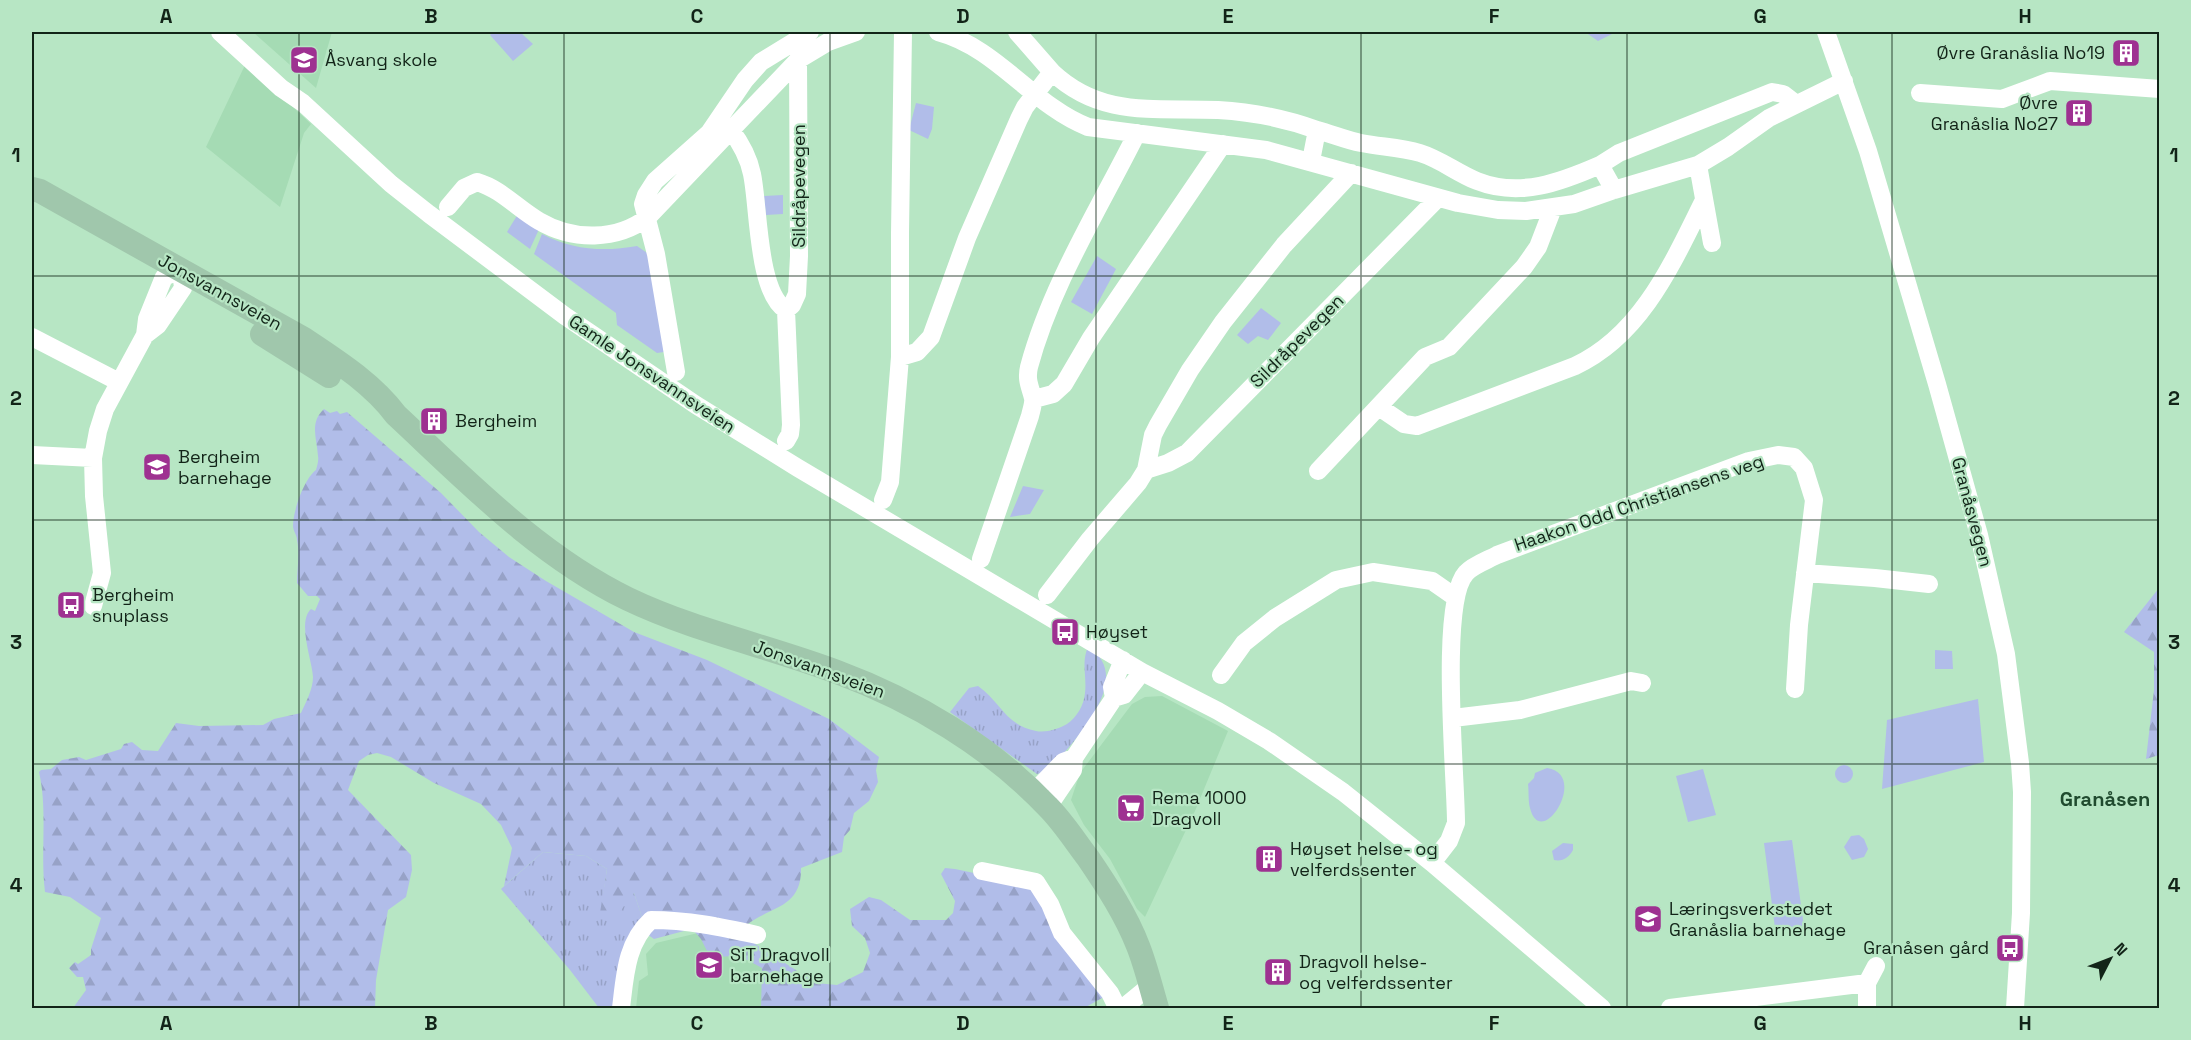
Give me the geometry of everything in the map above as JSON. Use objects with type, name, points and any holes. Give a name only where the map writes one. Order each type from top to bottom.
[{"type":"main road","name":"Jonsvannsveien","points":[[32,189],[40,191],[176,278]]},
{"type":"main road","name":"Jonsvannsveien","points":[[32,197],[176,278],[304,339],[338,362],[384,400],[396,415],[530,538],[593,580],[662,614],[837,672],[888,694],[966,737],[1041,800],[1085,854],[1114,898],[1138,947],[1154,997]]},
{"type":"street","name":"Gamle Jonsvannsveien","points":[[220,32],[281,88],[303,104],[429,214],[630,362],[798,468],[1142,672],[1218,711],[1275,745],[1343,792],[1432,863],[1602,1008]]},
{"type":"street","points":[[676,372],[646,211],[649,189],[709,133],[757,67],[772,54],[810,32]]},
{"type":"street","points":[[448,207],[464,188],[477,182],[493,189],[539,222],[581,235],[608,236],[633,228],[646,211],[798,60],[828,42],[856,32]]},
{"type":"street","points":[[882,500],[890,482],[900,357],[903,32]]},
{"type":"street","points":[[938,32],[961,40],[979,50],[996,61],[1062,115],[1088,127],[1266,150],[1438,198],[1498,210],[1526,211],[1574,204],[1698,165],[1770,118],[1844,81]]},
{"type":"street","points":[[1017,32],[1052,72],[1070,87],[1099,102],[1138,110],[1217,110],[1261,114],[1290,120],[1348,139],[1422,153],[1478,182],[1511,188],[1545,186],[1566,180],[1626,150],[1772,93],[1783,94],[1796,104]]},
{"type":"street","name":"Granåsvegen","points":[[1826,32],[1868,151],[1949,428],[1979,534],[2006,654],[2022,792],[2021,913],[2015,1008]]},
{"type":"street","name":"Sildråpevegen","points":[[730,129],[741,145],[752,175],[768,285],[776,301],[786,310],[792,305],[797,294],[798,60]]},
{"type":"street","points":[[900,357],[912,354],[926,343],[939,316],[967,238],[1002,156],[1023,111],[1052,72]]},
{"type":"street","points":[[1920,93],[2001,99],[2050,81],[2160,89]]},
{"type":"street","points":[[1311,161],[1317,130]]},
{"type":"street","points":[[981,559],[1030,416],[1034,399],[1027,382],[1027,375],[1048,312],[1137,133]]},
{"type":"street","points":[[1034,399],[1057,392],[1064,384],[1091,338],[1223,144]]},
{"type":"street","points":[[1600,165],[1614,190]]},
{"type":"street","points":[[1698,165],[1713,243]]},
{"type":"street","points":[[1047,595],[1090,539],[1138,483],[1146,470],[1153,435],[1205,347],[1271,260],[1351,173]]},
{"type":"street","name":"Sildråpevegen","points":[[1146,470],[1187,453],[1438,198]]},
{"type":"street","points":[[1379,407],[1404,424],[1417,426],[1575,366],[1606,348],[1632,322],[1661,283],[1704,200]]},
{"type":"street","points":[[1318,471],[1425,357],[1449,346],[1524,267],[1538,247],[1553,208]]},
{"type":"street","points":[[93,606],[102,573],[94,496],[93,458],[98,431],[105,409],[145,335],[147,319],[176,278]]},
{"type":"street","points":[[786,310],[791,426],[786,441]]},
{"type":"street","points":[[32,337],[119,382]]},
{"type":"street","points":[[32,455],[93,458]]},
{"type":"street","name":"Haakon Odd Christiansens veg","points":[[1432,863],[1449,841],[1456,823],[1451,640],[1455,597],[1466,573],[1503,552],[1704,476],[1778,455],[1794,457],[1804,468],[1814,500],[1795,689]]},
{"type":"street","points":[[1221,675],[1244,643],[1275,618],[1336,580],[1373,572],[1384,573],[1432,581],[1455,597]]},
{"type":"street","points":[[1805,573],[1929,584]]},
{"type":"street","points":[[1114,698],[1112,687],[1123,660]]},
{"type":"street","points":[[1041,800],[1063,762],[1074,758],[1114,698],[1124,695],[1142,672]]},
{"type":"street","points":[[1453,718],[1521,710],[1631,681],[1642,683]]},
{"type":"street","points":[[982,871],[1036,882],[1050,904],[1062,933],[1120,1006],[1154,997]]},
{"type":"street","points":[[621,1008],[626,967],[634,941],[640,930],[651,920],[679,920],[711,924],[757,935]]},
{"type":"street","points":[[1867,1008],[1867,983],[1876,966]]},
{"type":"street","points":[[1670,1008],[1867,983]]},
{"type":"shaded area","name":"Åsvang skole","points":[[253,32],[332,32],[316,88]]},
{"type":"shaded area","points":[[246,63],[311,124],[304,133],[280,207],[206,147]]},
{"type":"shaded area","points":[[1162,696],[1228,731],[1195,811],[1145,917],[1137,909],[1110,859],[1084,825],[1071,800],[1080,773],[1132,704],[1145,697]]},
{"type":"shaded area","name":"SiT Dragvoll barnehage","points":[[698,933],[797,980],[803,1008],[636,1008],[639,981],[648,975],[646,954],[656,943]]},
{"type":"green space","points":[[493,32],[520,32],[533,44],[513,61],[490,35]]},
{"type":"green space","points":[[1585,32],[1611,32],[1612,34],[1598,41]]},
{"type":"green space","points":[[916,103],[934,107],[932,129],[928,139],[909,130]]},
{"type":"green space","points":[[783,195],[783,214],[766,215],[764,196]]},
{"type":"green space","points":[[518,214],[540,227],[530,249],[507,232]]},
{"type":"green space","points":[[542,234],[565,243],[588,248],[612,249],[637,246],[650,255],[664,352],[657,353],[617,325],[616,313],[534,254]]},
{"type":"green space","points":[[1097,256],[1116,269],[1092,314],[1071,302]]},
{"type":"green space","points":[[1261,308],[1281,323],[1268,340],[1258,336],[1248,344],[1237,335]]},
{"type":"green space","points":[[324,409],[330,413],[347,412],[441,493],[479,532],[509,557],[546,581],[634,632],[707,660],[829,719],[879,757],[876,770],[878,782],[869,801],[854,813],[850,830],[844,837],[842,852],[801,868],[800,882],[790,900],[744,927],[749,940],[816,983],[837,985],[863,972],[870,953],[865,938],[852,926],[850,909],[869,897],[881,900],[910,920],[946,920],[953,913],[955,901],[941,874],[945,868],[955,869],[1031,885],[1104,997],[1084,1008],[761,1008],[762,968],[740,956],[710,957],[694,931],[684,931],[654,939],[644,932],[643,920],[634,893],[614,919],[599,919],[607,869],[586,856],[543,852],[504,886],[512,848],[501,825],[481,804],[434,783],[391,757],[377,753],[368,755],[359,761],[348,790],[411,855],[412,870],[406,897],[388,910],[376,980],[375,1008],[73,1008],[86,990],[83,977],[77,977],[69,968],[75,962],[78,964],[91,955],[101,918],[70,897],[45,892],[44,817],[39,772],[51,769],[62,760],[79,757],[86,760],[121,749],[124,744],[132,742],[142,750],[158,751],[176,723],[199,726],[263,725],[274,719],[301,713],[313,682],[305,623],[307,615],[311,609],[315,611],[320,599],[317,596],[308,596],[297,583],[298,550],[293,526],[300,496],[318,463],[315,425],[319,414]]},
{"type":"green space","points":[[1023,486],[1044,490],[1030,514],[1010,517]]},
{"type":"green space","points":[[2159,588],[2159,755],[2146,759],[2154,690],[2154,652],[2124,632]]},
{"type":"green space","points":[[1088,647],[1102,660],[1106,676],[1103,693],[1084,729],[1047,772],[1037,774],[950,712],[969,688],[978,686],[1017,724],[1036,731],[1052,730],[1063,726],[1074,718],[1083,702],[1085,658]]},
{"type":"green space","points":[[1935,650],[1952,651],[1953,669],[1935,669]]},
{"type":"green space","points":[[1978,699],[1984,762],[1882,789],[1887,720]]},
{"type":"green space","points":[[1844,765],[1850,768],[1853,774],[1850,780],[1844,783],[1838,780],[1835,774],[1838,768]]},
{"type":"green space","points":[[1547,768],[1559,773],[1564,783],[1559,807],[1552,816],[1543,821],[1536,819],[1530,808],[1528,784],[1534,778],[1535,773]]},
{"type":"green space","points":[[1703,769],[1716,815],[1688,822],[1676,776]]},
{"type":"green space","points":[[1859,835],[1864,839],[1868,849],[1864,857],[1852,860],[1844,847],[1851,836]]},
{"type":"green space","points":[[1792,840],[1804,927],[1775,928],[1764,843]]},
{"type":"green space","points":[[1563,843],[1573,844],[1573,850],[1565,858],[1554,860],[1552,851]]},
{"type":"green space","points":[[543,852],[586,856],[607,869],[600,919],[634,893],[643,920],[613,1008],[599,1008],[501,889]]},
{"type":"place","name":"Øvre Granåslia No19","points":[[2126,53]]},
{"type":"place","name":"Åsvang skole","points":[[304,60]]},
{"type":"place","name":"Øvre Granåslia No27","points":[[2079,113]]},
{"type":"place","name":"Bergheim","points":[[434,421]]},
{"type":"place","name":"Bergheim barnehage","points":[[157,467]]},
{"type":"place","name":"Bergheim snuplass","points":[[71,605]]},
{"type":"place","name":"Høyset","points":[[1065,632]]},
{"type":"place","name":"Rema 1000 Dragvoll","points":[[1131,808]]},
{"type":"place","name":"Høyset helse- og velferdssenter","points":[[1269,859]]},
{"type":"place","name":"Læringsverkstedet Granåslia barnehage","points":[[1648,919]]},
{"type":"place","name":"Granåsen gård","points":[[2010,948]]},
{"type":"place","name":"SiT Dragvoll barnehage","points":[[709,965]]},
{"type":"place","name":"Dragvoll helse- og velferdssenter","points":[[1278,972]]},
{"type":"district","name":"Granåsen","points":[[2105,799]]}]
